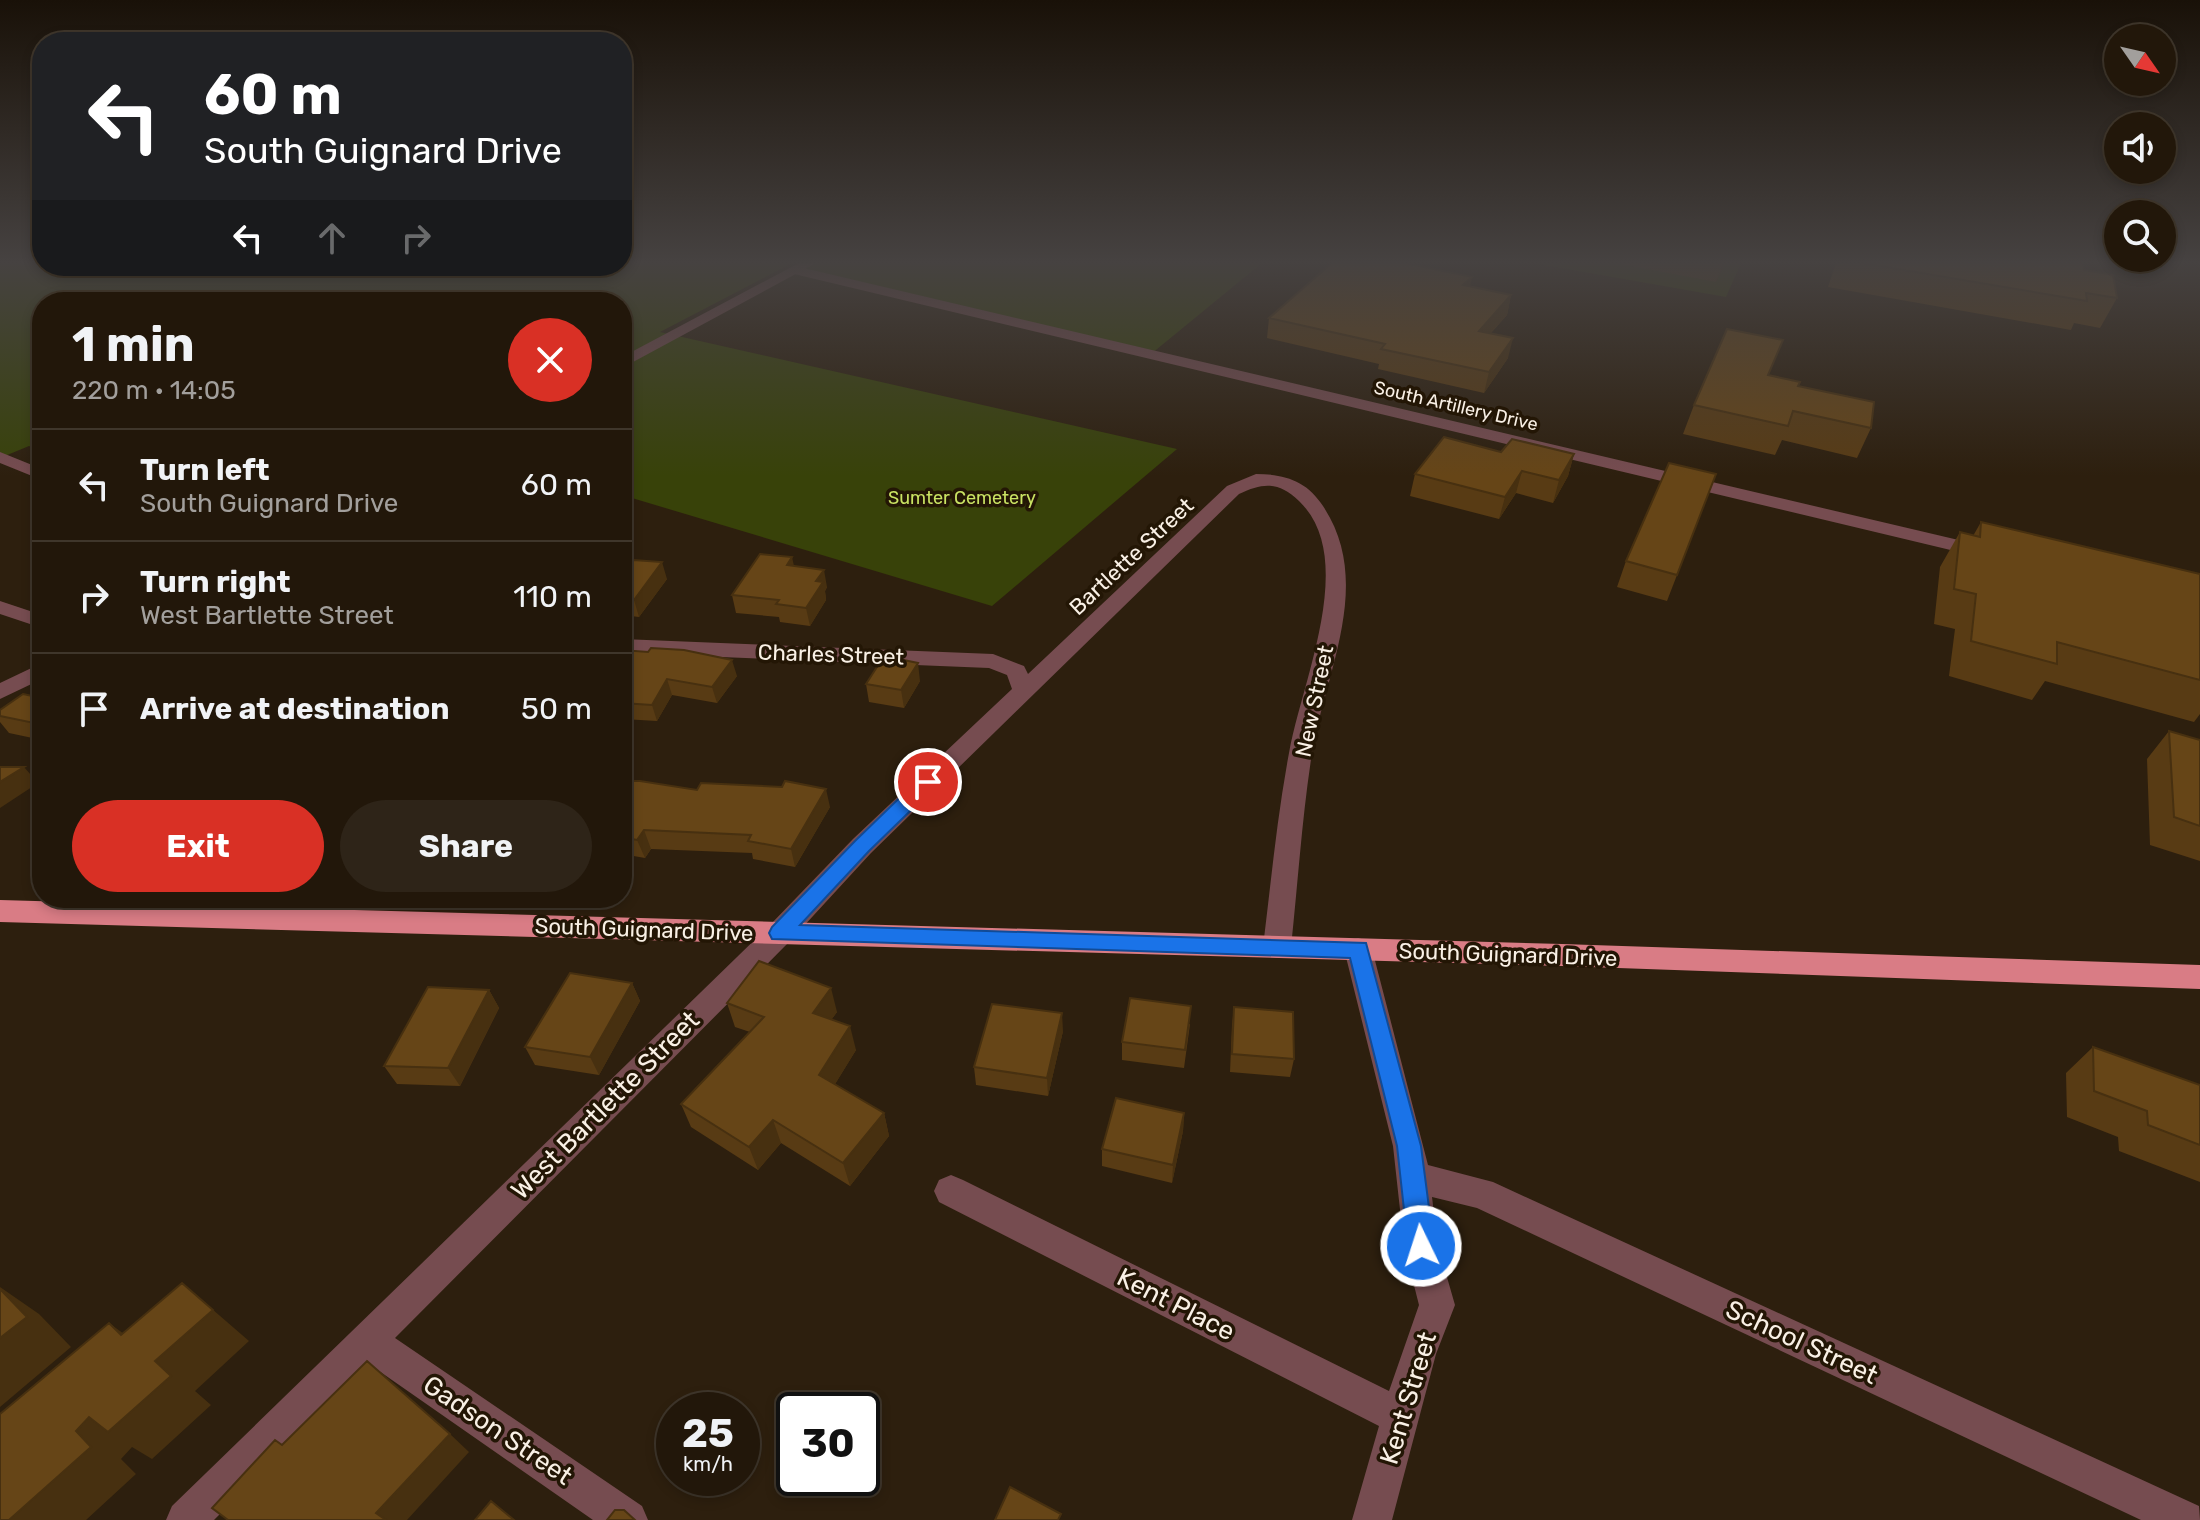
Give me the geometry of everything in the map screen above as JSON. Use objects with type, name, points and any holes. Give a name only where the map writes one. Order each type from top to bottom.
[{"type":"highway","name":"South Guignard Drive","points":[[0,911],[1358,949],[2200,977]]},
{"type":"street","points":[[632,358],[676,334]]},
{"type":"street","name":"South Artillery Drive","points":[[1080,334],[2001,556]]},
{"type":"street","points":[[0,457],[32,471]]},
{"type":"street","name":"Bartlette Street","points":[[1024,690],[1233,490],[1254,478],[1279,478]]},
{"type":"street","name":"New Street","points":[[1277,947],[1306,727],[1338,590],[1335,548],[1328,529],[1306,495],[1279,478]]},
{"type":"street","points":[[0,607],[32,618]]},
{"type":"street","name":"Charles Street","points":[[632,646],[993,661],[1016,671],[1024,690]]},
{"type":"street","points":[[0,692],[32,675]]},
{"type":"street","name":"West Bartlette Street","points":[[186,1520],[780,933],[862,846],[1024,690]]},
{"type":"street","name":"Kent Street","points":[[1358,949],[1409,1146],[1421,1246],[1437,1305],[1418,1354],[1372,1520]]},
{"type":"street","name":"School Street","points":[[1414,1177],[1481,1193],[2185,1520]]},
{"type":"street","name":"Kent Place","points":[[951,1191],[1402,1417]]},
{"type":"street","name":"Gadson Street","points":[[367,1341],[628,1520]]},
{"type":"green space","name":"Sumter Cemetery","points":[[0,334],[32,334],[32,447],[0,458]]},
{"type":"green space","name":"Sumter Cemetery","points":[[632,334],[669,334],[1177,449],[992,606],[632,498]]},
{"type":"green space","points":[[1066,334],[1175,334],[1151,354]]},
{"type":"building","points":[[1340,334],[1493,334],[1513,338],[1489,372],[1381,349],[1385,344]]},
{"type":"building","points":[[1725,334],[1752,334],[1783,340],[1768,375],[1800,382],[1798,386],[1874,402],[1871,428],[1793,411],[1788,426],[1694,405]]},
{"type":"building","points":[[1444,437],[1501,452],[1512,439],[1574,454],[1559,480],[1522,471],[1505,497],[1415,474]]},
{"type":"building","points":[[1669,463],[1716,474],[1677,575],[1626,561]]},
{"type":"building","points":[[1981,522],[2200,574],[2200,680],[2057,642],[2057,664],[1971,641],[1976,594],[1954,589],[1960,532],[1980,537]]},
{"type":"building","points":[[760,554],[792,557],[787,565],[824,570],[816,581],[823,582],[806,608],[776,604],[779,600],[732,595]]},
{"type":"building","points":[[632,562],[662,562],[634,600],[632,600]]},
{"type":"building","points":[[651,648],[684,650],[732,660],[712,687],[667,679],[652,705],[632,704],[632,651],[648,652]]},
{"type":"building","points":[[884,656],[918,663],[901,690],[866,684]]},
{"type":"building","points":[[23,694],[32,696],[32,723],[0,716],[0,710]]},
{"type":"building","points":[[2169,731],[2200,740],[2200,826],[2174,817]]},
{"type":"building","points":[[0,767],[24,767],[0,782]]},
{"type":"building","points":[[632,781],[697,790],[701,783],[782,787],[785,781],[826,789],[791,849],[748,841],[751,835],[644,830],[637,840],[632,839]]},
{"type":"building","points":[[759,961],[831,988],[813,1013],[850,1026],[819,1075],[884,1113],[843,1163],[773,1120],[749,1147],[681,1104],[764,1017],[727,1003]]},
{"type":"building","points":[[570,973],[632,983],[590,1057],[525,1047]]},
{"type":"building","points":[[428,987],[489,990],[448,1068],[384,1066]]},
{"type":"building","points":[[1130,998],[1191,1006],[1185,1050],[1122,1042]]},
{"type":"building","points":[[992,1004],[1062,1013],[1047,1078],[974,1067]]},
{"type":"building","points":[[1234,1007],[1293,1012],[1294,1059],[1232,1054]]},
{"type":"building","points":[[2093,1047],[2200,1085],[2200,1145],[2148,1125],[2147,1111],[2094,1091]]},
{"type":"building","points":[[1116,1098],[1184,1113],[1173,1165],[1102,1149]]},
{"type":"building","points":[[182,1283],[213,1310],[155,1361],[171,1376],[108,1432],[89,1417],[76,1431],[91,1447],[9,1520],[0,1520],[0,1414],[109,1323],[121,1335]]},
{"type":"building","points":[[0,1289],[27,1317],[0,1338]]},
{"type":"building","points":[[367,1361],[450,1434],[376,1513],[386,1520],[228,1520],[212,1508],[275,1440],[282,1445]]},
{"type":"building","points":[[1010,1487],[1061,1514],[1058,1520],[995,1520]]},
{"type":"building","points":[[491,1501],[514,1520],[475,1520]]},
{"type":"building","points":[[615,1510],[624,1510],[635,1520],[607,1520]]},
{"type":"route","points":[[928,782],[780,933],[1358,949],[1409,1146],[1418,1200],[1421,1246]]}]
